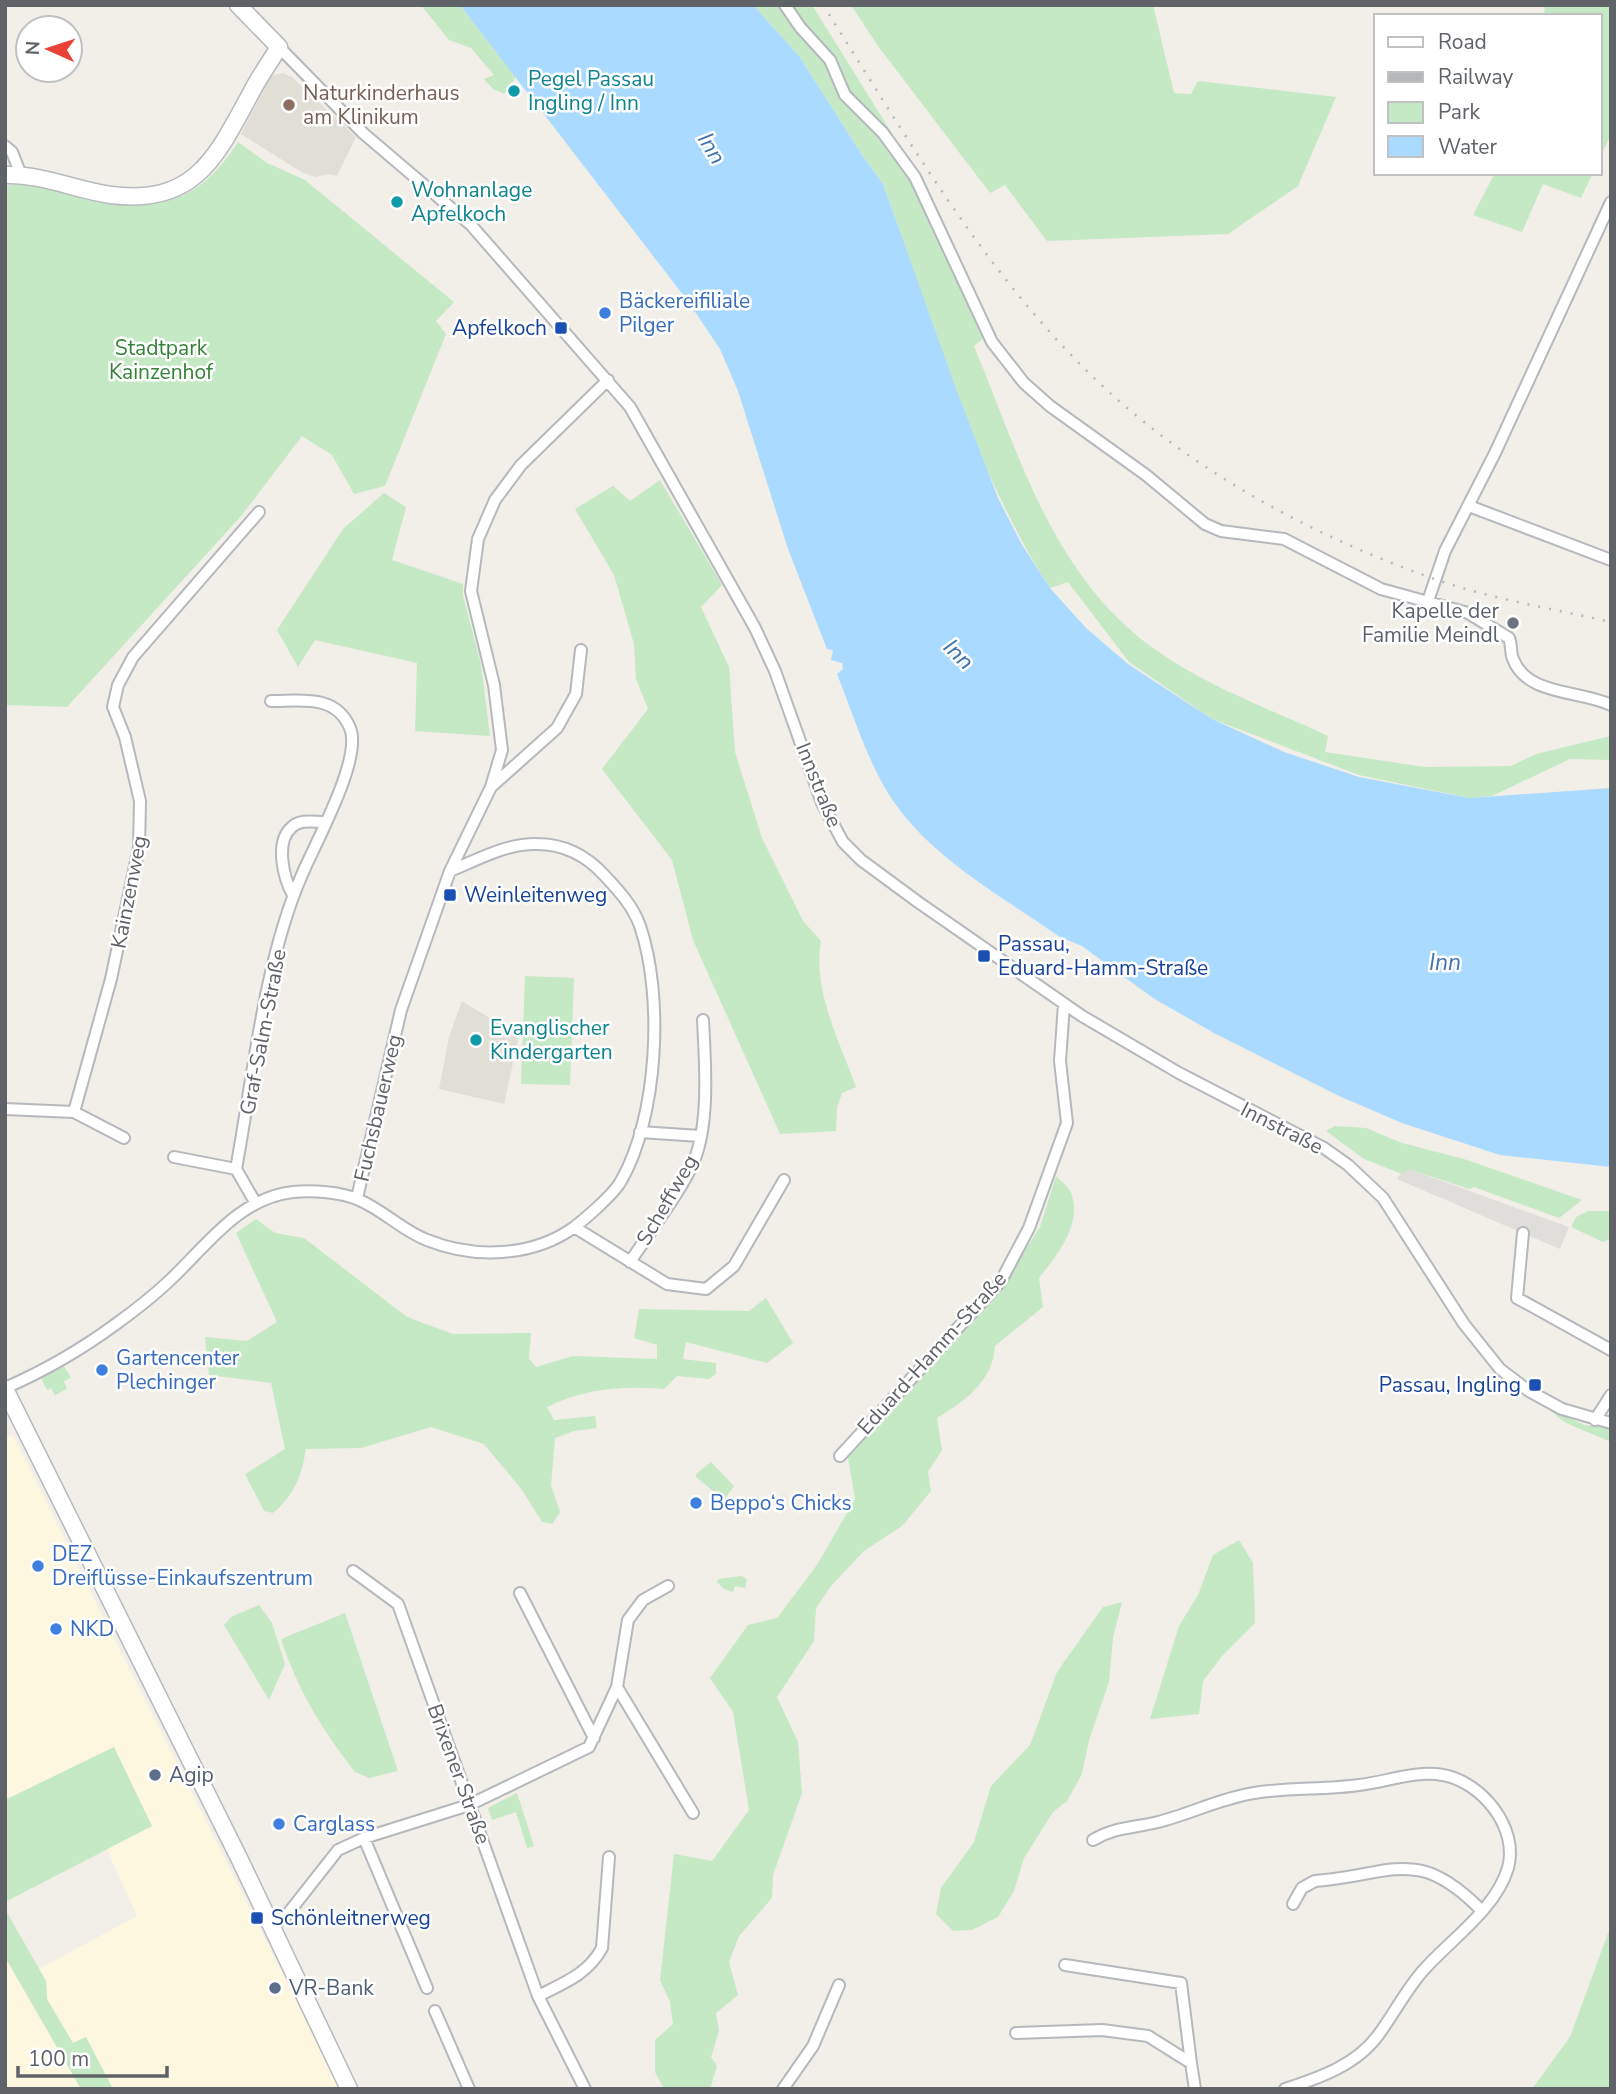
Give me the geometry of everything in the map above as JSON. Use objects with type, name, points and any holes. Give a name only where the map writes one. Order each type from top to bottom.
[{"type":"street","name":"Innstraße","points":[[238,5],[363,133],[471,225],[608,380],[641,424],[755,628],[775,671],[822,803],[844,842],[861,860],[1064,1004],[1179,1073],[1324,1148],[1348,1165],[1382,1198],[1464,1324],[1500,1369],[1529,1391],[1562,1409],[1611,1423]]},
{"type":"street","points":[[785,5],[800,27],[830,60],[845,95],[883,133],[915,177],[992,342],[1024,383],[1205,523],[1221,531],[1284,539],[1381,589],[1468,613],[1509,638],[1514,661],[1525,678],[1552,689],[1579,694],[1611,705]]},
{"type":"street","points":[[5,146],[12,152],[13,175],[124,196],[156,193],[181,185],[198,175],[216,156],[279,47]]},
{"type":"street","points":[[1428,601],[1445,551],[1469,506],[1611,202]]},
{"type":"street","name":"Fuchsbauerweg","points":[[5,1389],[71,1354],[116,1324],[167,1284],[239,1213],[255,1202],[295,1192],[357,1198],[401,1010],[450,871],[491,786],[502,750],[494,685],[471,592],[478,539],[495,500],[521,466],[608,380]]},
{"type":"street","points":[[1469,506],[1611,559]]},
{"type":"street","name":"Kainzenweg","points":[[74,1112],[118,950],[140,835],[140,802],[125,737],[113,708],[118,685],[133,657],[259,512]]},
{"type":"street","name":"Fuchsbauerweg","points":[[491,786],[557,727],[576,694],[581,650]]},
{"type":"street","name":"Graf-Salm-Straße","points":[[236,1169],[272,976],[293,895],[342,787],[351,752],[351,731],[343,714],[324,701],[271,701]]},
{"type":"street","points":[[293,895],[283,877],[284,837],[292,826],[304,821],[324,822]]},
{"type":"street","points":[[357,1198],[426,1240],[468,1251],[514,1251],[541,1246],[574,1227],[620,1183],[640,1132],[653,1080],[652,984],[640,925],[625,898],[594,864],[573,850],[537,844],[510,847],[450,871]]},
{"type":"street","name":"Eduard-Hamm-Straße","points":[[840,1456],[1001,1281],[1029,1228],[1067,1123],[1060,1060],[1064,1004]]},
{"type":"street","name":"Scheffweg","points":[[630,1262],[694,1161],[700,1136],[705,1077],[703,1020]]},
{"type":"street","points":[[5,1109],[74,1112],[124,1138]]},
{"type":"street","name":"Scheffweg","points":[[640,1132],[700,1136]]},
{"type":"street","points":[[174,1157],[236,1169],[255,1202]]},
{"type":"street","points":[[574,1227],[667,1284],[706,1289],[734,1266],[784,1180]]},
{"type":"street","points":[[1523,1233],[1517,1298],[1611,1350]]},
{"type":"street","points":[[5,1389],[10,1410],[271,1926],[349,2089]]},
{"type":"street","points":[[1595,1420],[1611,1395]]},
{"type":"street","name":"Brixener Straße","points":[[353,1571],[398,1604],[538,1996],[585,2089]]},
{"type":"street","points":[[271,1926],[286,1916],[338,1850],[363,1838],[469,1805],[589,1747],[617,1687],[628,1620],[643,1600],[668,1586]]},
{"type":"street","points":[[520,1593],[594,1738]]},
{"type":"street","points":[[617,1687],[692,1813]]},
{"type":"street","points":[[1093,1840],[1109,1830],[1158,1822],[1254,1793],[1324,1790],[1428,1773],[1446,1775],[1482,1793],[1494,1807],[1508,1838],[1511,1855],[1501,1885],[1419,1975],[1377,2038],[1351,2062],[1315,2080],[1285,2089]]},
{"type":"street","points":[[363,1838],[427,1988]]},
{"type":"street","points":[[538,1996],[584,1972],[602,1948],[609,1857]]},
{"type":"street","points":[[1293,1904],[1302,1888],[1315,1881],[1402,1867],[1423,1869],[1443,1878],[1460,1889],[1481,1910]]},
{"type":"street","points":[[1065,1965],[1181,1983],[1195,2089]]},
{"type":"street","points":[[783,2089],[813,2046],[839,1985]]},
{"type":"street","points":[[435,2011],[469,2089]]},
{"type":"street","points":[[1016,2033],[1102,2031],[1148,2036],[1191,2063]]},
{"type":"shaded area","name":"Naturkinderhaus am Klinikum","points":[[283,73],[292,77],[356,137],[337,176],[329,174],[316,177],[303,173],[241,134],[271,76]]},
{"type":"shaded area","points":[[462,1001],[519,1036],[504,1104],[439,1089],[449,1037]]},
{"type":"shaded area","points":[[1409,1169],[1569,1227],[1560,1249],[1397,1179],[1404,1170]]},
{"type":"shaded area","points":[[13,1435],[341,2089],[113,2089],[86,2037],[73,2044],[47,1999],[46,1981],[39,1969],[137,1916],[104,1843],[114,1747],[5,1800],[5,1436]]},
{"type":"shaded area","points":[[5,1957],[81,2089],[5,2089]]},
{"type":"green space","points":[[421,5],[460,5],[516,77],[504,94],[493,89],[484,79],[494,75],[471,48],[449,40]]},
{"type":"green space","points":[[753,5],[812,5],[921,180],[985,337],[974,346],[1024,470],[1064,550],[1089,586],[1118,619],[1153,648],[1194,674],[1328,736],[1325,752],[1425,767],[1511,766],[1536,754],[1611,736],[1611,760],[1570,759],[1492,796],[1469,798],[1359,775],[1212,719],[1129,662],[1068,582],[1050,588],[1022,541],[997,492],[955,391],[883,184],[799,56]]},
{"type":"green space","points":[[851,5],[1153,5],[1174,93],[1191,94],[1198,81],[1336,97],[1298,186],[1228,234],[1047,241],[1005,185],[990,193],[878,46]]},
{"type":"green space","points":[[1545,5],[1611,5],[1611,135],[1602,153],[1602,14],[1544,14]]},
{"type":"green space","name":"Stadtpark Kainzenhof","points":[[238,142],[267,163],[305,180],[454,302],[436,321],[446,334],[385,486],[354,494],[332,455],[302,436],[242,515],[67,707],[5,705],[5,186],[40,186],[119,204],[160,203],[178,198],[194,189],[224,162]]},
{"type":"green space","points":[[1494,175],[1592,175],[1581,198],[1543,184],[1522,232],[1473,215]]},
{"type":"green space","points":[[660,480],[722,585],[701,607],[729,667],[735,752],[762,838],[803,921],[821,941],[820,978],[824,997],[856,1087],[842,1093],[837,1108],[836,1131],[780,1134],[693,940],[672,860],[602,769],[648,709],[636,679],[634,644],[614,575],[575,509],[613,486],[630,501]]},
{"type":"green space","points":[[384,493],[406,507],[392,560],[463,584],[463,596],[481,664],[490,736],[415,731],[417,663],[315,640],[298,667],[277,630],[343,529]]},
{"type":"green space","points":[[525,976],[574,978],[570,1085],[521,1084]]},
{"type":"green space","points":[[1335,1126],[1366,1128],[1402,1143],[1464,1159],[1582,1200],[1559,1218],[1474,1187],[1469,1189],[1409,1169],[1402,1174],[1364,1159],[1326,1131]]},
{"type":"green space","points":[[1056,1176],[1071,1193],[1074,1216],[1066,1238],[1039,1278],[1043,1307],[995,1346],[989,1370],[976,1389],[937,1418],[942,1450],[928,1472],[931,1491],[902,1526],[864,1551],[831,1586],[816,1608],[814,1641],[777,1697],[798,1742],[802,1793],[773,1875],[772,1898],[739,1936],[729,1962],[738,1995],[716,2013],[719,2031],[711,2057],[717,2066],[710,2089],[664,2089],[655,2072],[655,2040],[673,2024],[670,2002],[660,1980],[674,1854],[712,1861],[749,1810],[733,1712],[710,1678],[748,1625],[777,1618],[817,1565],[855,1499],[847,1452],[1003,1284],[1040,1227]]},
{"type":"green space","points":[[1588,1211],[1611,1211],[1611,1238],[1603,1242],[1571,1227],[1576,1217]]},
{"type":"green space","points":[[256,1219],[275,1233],[304,1238],[407,1317],[453,1334],[531,1333],[529,1359],[536,1367],[573,1356],[657,1359],[657,1345],[634,1338],[639,1309],[749,1311],[766,1298],[793,1343],[767,1363],[686,1342],[683,1359],[716,1363],[716,1374],[709,1379],[677,1376],[664,1389],[619,1388],[590,1392],[547,1407],[554,1420],[595,1416],[597,1428],[574,1431],[555,1438],[551,1485],[560,1512],[552,1524],[542,1522],[522,1490],[484,1444],[431,1427],[361,1448],[306,1449],[292,1492],[273,1513],[264,1511],[245,1474],[285,1449],[271,1383],[209,1375],[205,1337],[247,1341],[277,1322],[236,1233]]},
{"type":"green space","points":[[64,1366],[71,1378],[64,1381],[67,1389],[55,1395],[51,1388],[47,1390],[41,1378]]},
{"type":"green space","points":[[1544,1406],[1584,1425],[1611,1429],[1611,1442],[1566,1423]]},
{"type":"green space","points":[[711,1462],[734,1486],[724,1500],[696,1477],[696,1474]]},
{"type":"green space","points":[[1239,1540],[1253,1563],[1255,1623],[1223,1655],[1203,1681],[1199,1714],[1150,1719],[1179,1626],[1198,1595],[1213,1555]]},
{"type":"green space","points":[[741,1576],[747,1579],[745,1588],[735,1586],[733,1592],[724,1589],[717,1582],[718,1579]]},
{"type":"green space","points":[[1122,1602],[1113,1638],[1109,1682],[1089,1740],[1082,1774],[1067,1801],[1053,1812],[1024,1858],[1014,1891],[998,1917],[972,1930],[953,1931],[936,1914],[941,1888],[974,1842],[991,1786],[1030,1745],[1057,1672],[1103,1607]]},
{"type":"green space","points":[[259,1605],[272,1623],[285,1664],[269,1700],[224,1625],[231,1617]]},
{"type":"green space","points":[[345,1613],[398,1771],[369,1778],[355,1772],[332,1741],[303,1692],[281,1639]]},
{"type":"green space","points":[[114,1747],[152,1826],[5,1902],[5,1800]]},
{"type":"green space","points":[[517,1793],[534,1846],[527,1848],[516,1812],[492,1820],[488,1808]]},
{"type":"green space","points":[[5,1909],[46,1981],[47,1999],[73,2043],[86,2037],[113,2089],[81,2089],[5,1957]]},
{"type":"green space","points":[[1611,1925],[1611,2089],[1532,2089],[1570,2037]]},
{"type":"water","name":"Inn","points":[[460,5],[753,5],[799,56],[883,184],[956,389],[998,498],[1021,543],[1050,588],[1086,628],[1128,664],[1212,719],[1284,752],[1359,777],[1469,798],[1611,788],[1611,1167],[1500,1155],[1402,1123],[1339,1096],[1214,1033],[1153,998],[1082,946],[1060,937],[989,890],[923,836],[904,816],[888,793],[866,750],[837,674],[843,669],[842,663],[831,660],[833,650],[827,649],[788,549],[738,391],[720,349],[687,300]]},
{"type":"railway","points":[[823,5],[910,143],[1003,276],[1074,358],[1151,428],[1237,487],[1283,513],[1377,557],[1471,590],[1611,622]]},
{"type":"place","name":"Pegel Passau Ingling / Inn","points":[[514,91]]},
{"type":"place","name":"Naturkinderhaus am Klinikum","points":[[289,105]]},
{"type":"place","name":"Wohnanlage Apfelkoch","points":[[397,202]]},
{"type":"place","name":"Bäckereifiliale Pilger","points":[[605,313]]},
{"type":"place","name":"Apfelkoch","points":[[561,328]]},
{"type":"place","name":"Kapelle der Familie Meindl","points":[[1513,623]]},
{"type":"place","name":"Weinleitenweg","points":[[450,895]]},
{"type":"place","name":"Passau, Eduard-Hamm-Straße","points":[[984,956]]},
{"type":"place","name":"Evanglischer Kindergarten","points":[[476,1040]]},
{"type":"place","name":"Gartencenter Plechinger","points":[[102,1370]]},
{"type":"place","name":"Passau, Ingling","points":[[1535,1385]]},
{"type":"place","name":"Beppo‘s Chicks","points":[[696,1503]]},
{"type":"place","name":"DEZ Dreiflüsse-Einkaufszentrum","points":[[38,1566]]},
{"type":"place","name":"NKD","points":[[56,1629]]},
{"type":"place","name":"Agip","points":[[155,1775]]},
{"type":"place","name":"Carglass","points":[[279,1824]]},
{"type":"place","name":"Schönleitnerweg","points":[[257,1918]]},
{"type":"place","name":"VR-Bank","points":[[275,1988]]}]
